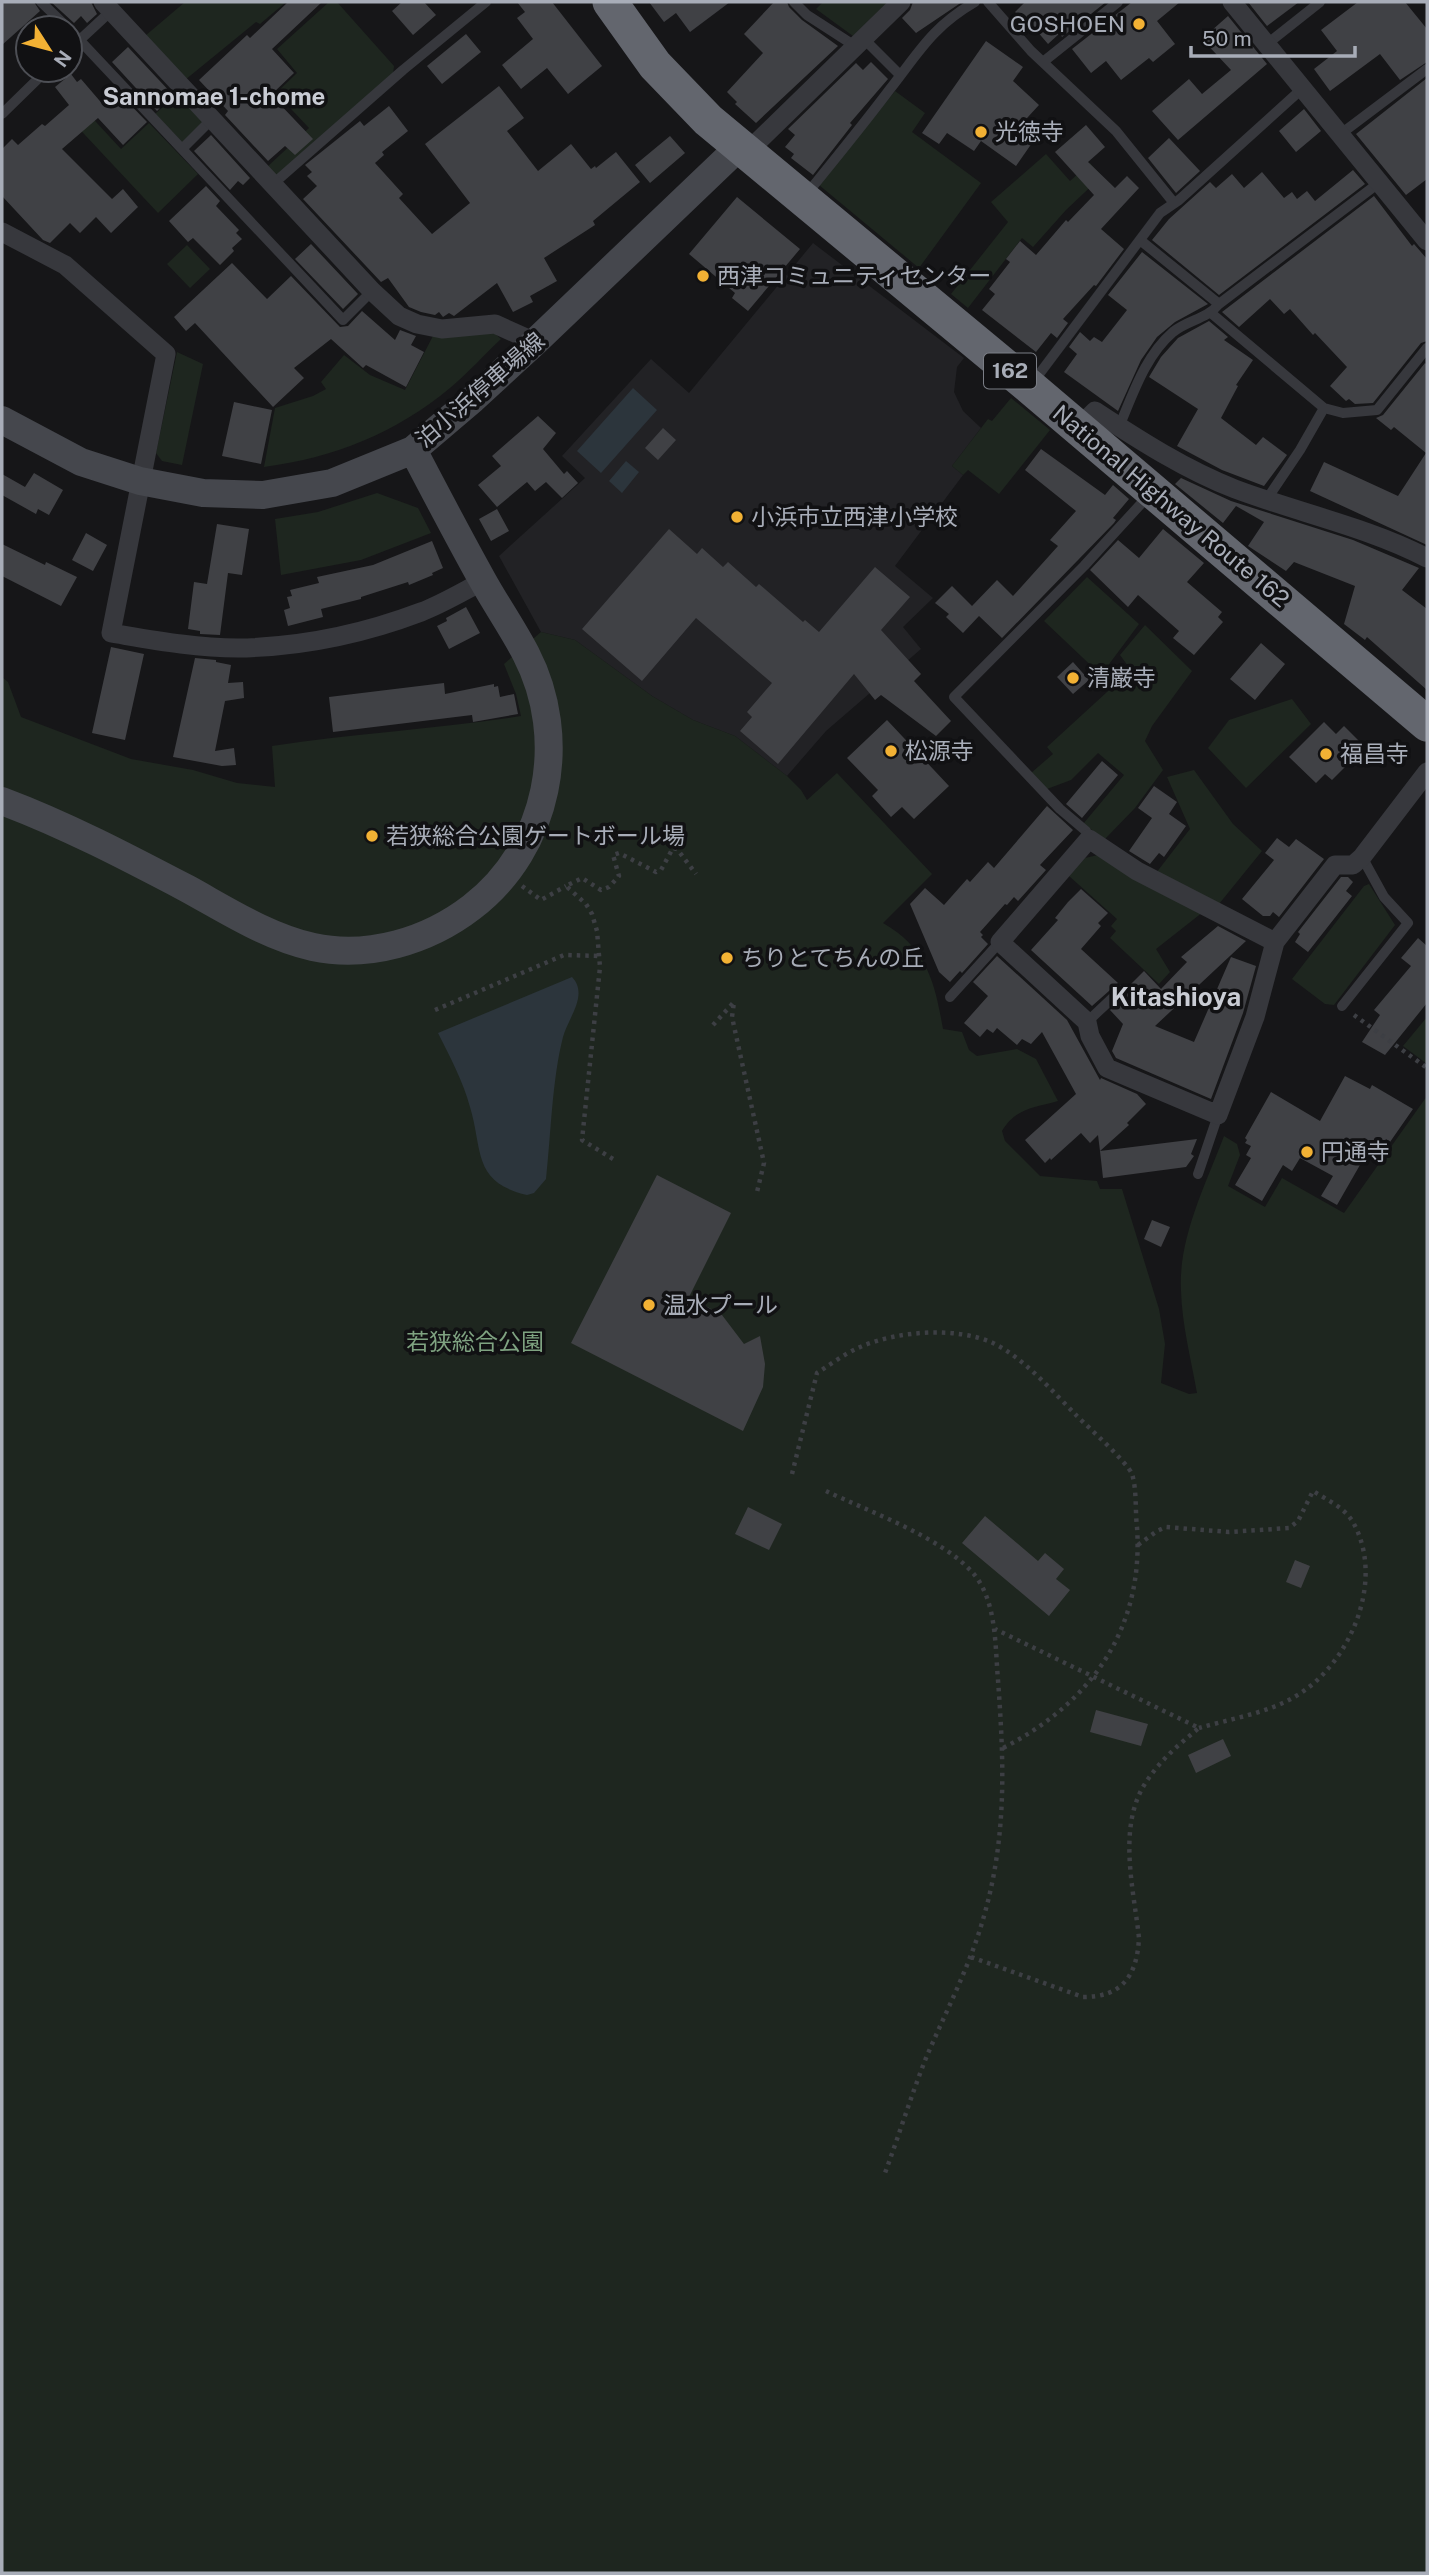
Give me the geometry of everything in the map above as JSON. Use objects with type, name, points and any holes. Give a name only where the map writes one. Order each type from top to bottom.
[{"type":"highway","name":"National Highway Route 162","points":[[619,10],[655,65],[683,97],[1427,724]]},
{"type":"street","points":[[743,149],[901,2]]},
{"type":"street","points":[[1233,2],[1424,231]]},
{"type":"street","points":[[107,6],[372,291],[400,316],[417,324],[442,329],[495,324],[535,342]]},
{"type":"street","name":"泊小浜停車場線","points":[[2,420],[81,462],[140,481],[203,493],[263,495],[331,483],[413,450],[474,399],[743,149]]},
{"type":"street","points":[[2,232],[65,265],[166,354],[111,633],[177,644],[238,648],[298,643],[363,631],[422,611],[483,582]]},
{"type":"street","points":[[1078,428],[1094,411],[1234,488],[1343,524],[1427,558]]},
{"type":"street","points":[[2,801],[83,836],[258,927],[297,943],[335,950],[364,950],[406,942],[439,928],[484,898],[524,846],[538,815],[547,777],[550,744],[544,701],[527,655],[483,582],[413,450]]},
{"type":"street","points":[[1275,942],[1137,871],[1089,839],[1000,942],[1087,1022],[1090,1036],[1107,1068],[1218,1115],[1255,1017],[1275,942],[1335,865],[1353,864],[1362,857],[1427,772]]},
{"type":"lane","points":[[273,184],[486,2]]},
{"type":"lane","points":[[794,2],[807,15],[859,42],[900,75]]},
{"type":"lane","points":[[803,198],[926,39],[951,16],[975,2]]},
{"type":"lane","points":[[988,2],[1043,62],[1116,131],[1174,203]]},
{"type":"lane","points":[[1043,62],[1118,2]]},
{"type":"lane","points":[[1267,44],[1320,2]]},
{"type":"lane","points":[[84,34],[107,6]]},
{"type":"lane","points":[[84,45],[343,320],[372,291]]},
{"type":"lane","points":[[1342,133],[1427,69]]},
{"type":"lane","points":[[2,114],[33,84]]},
{"type":"lane","points":[[1030,387],[1160,213],[1304,88]]},
{"type":"lane","points":[[182,149],[212,119]]},
{"type":"lane","points":[[1119,426],[1143,372],[1160,345],[1183,325],[1211,313],[1219,304],[1381,182]]},
{"type":"lane","points":[[1140,240],[1219,304]]},
{"type":"lane","points":[[1211,313],[1324,408],[1343,414],[1377,410],[1427,348]]},
{"type":"lane","points":[[1267,499],[1324,408]]},
{"type":"lane","points":[[1089,839],[1086,831],[1060,809],[954,697],[1084,566],[1152,491]]},
{"type":"lane","points":[[1342,1006],[1408,923],[1384,897],[1362,857]]},
{"type":"lane","points":[[950,997],[1000,942]]},
{"type":"lane","points":[[1087,1022],[1121,990]]},
{"type":"lane","points":[[1198,1174],[1218,1115]]},
{"type":"path","points":[[541,900],[582,878],[601,890],[609,887],[619,876],[613,855],[619,853],[656,872],[661,870],[673,848],[677,849],[696,874]]},
{"type":"path","points":[[566,886],[592,914],[599,956],[582,1140],[612,1159]]},
{"type":"path","points":[[435,1010],[564,955],[599,956]]},
{"type":"path","points":[[713,1025],[734,1002],[732,1017],[764,1163],[757,1192]]},
{"type":"path","points":[[1342,1006],[1427,1068]]},
{"type":"path","points":[[792,1474],[817,1373],[858,1348],[907,1334],[953,1333],[993,1343],[1028,1368],[1131,1472],[1138,1545],[1135,1585],[1129,1612],[1119,1636],[1094,1677],[1058,1714],[1031,1734],[1003,1748]]},
{"type":"path","points":[[826,1490],[921,1536],[958,1558],[975,1576],[985,1594],[994,1629],[1003,1748],[1004,1800],[1000,1836],[984,1915],[971,1958],[926,2060],[886,2173]]},
{"type":"path","points":[[971,1958],[1083,1997],[1113,1993],[1123,1984],[1133,1970],[1138,1954],[1130,1838],[1133,1816],[1142,1789],[1154,1770],[1199,1728],[1266,1709],[1296,1696],[1319,1678],[1337,1658],[1352,1630],[1364,1594],[1366,1569],[1363,1547],[1354,1523],[1345,1512],[1313,1491],[1298,1521],[1289,1528],[1261,1532],[1229,1532],[1166,1527],[1138,1545]]},
{"type":"path","points":[[994,1629],[1199,1728]]},
{"type":"shaded area","name":"小浜市立西津小学校","points":[[813,243],[964,358],[957,367],[954,392],[963,411],[981,428],[952,466],[963,475],[895,566],[933,598],[903,627],[921,649],[826,731],[787,776],[735,736],[693,720],[652,696],[575,640],[541,632],[499,556],[585,478],[562,456],[651,359],[689,393]]},
{"type":"shaded area","points":[[633,388],[657,410],[601,473],[577,451]]},
{"type":"shaded area","points":[[626,461],[639,472],[622,493],[609,481]]},
{"type":"shaded area","points":[[572,977],[577,984],[578,999],[559,1054],[546,1179],[534,1193],[527,1195],[509,1189],[488,1173],[479,1150],[464,1088],[438,1033]]},
{"type":"green space","points":[[185,2],[286,2],[260,24],[256,22],[185,80],[145,36]]},
{"type":"green space","points":[[329,2],[337,2],[394,66],[393,74],[276,177],[267,167],[309,128],[276,93],[297,73],[277,49]]},
{"type":"green space","points":[[823,2],[888,2],[853,36],[816,9]]},
{"type":"green space","points":[[895,91],[925,113],[912,132],[981,183],[919,268],[819,185]]},
{"type":"green space","points":[[179,92],[206,120],[183,143],[155,114]]},
{"type":"green space","points":[[84,109],[121,149],[149,123],[198,174],[158,213],[71,120]]},
{"type":"green space","points":[[1046,154],[1070,181],[1090,163],[1102,176],[1066,210],[1033,247],[1022,238],[968,308],[951,294],[1008,222],[991,202]]},
{"type":"green space","points":[[187,245],[210,269],[190,288],[167,264]]},
{"type":"green space","points":[[492,331],[501,339],[450,388],[408,418],[339,450],[264,467],[275,408],[326,389],[321,382],[344,355],[370,375],[405,390],[434,334]]},
{"type":"green space","points":[[177,352],[203,364],[182,465],[162,461],[156,453]]},
{"type":"green space","points":[[1011,398],[1050,430],[999,494],[968,470],[963,475],[952,466],[988,419],[992,421]]},
{"type":"green space","points":[[377,493],[418,508],[431,533],[361,560],[281,575],[275,519],[318,512]]},
{"type":"green space","points":[[1087,577],[1139,624],[1101,675],[1044,621]]},
{"type":"green space","points":[[1145,625],[1192,671],[1152,726],[1145,741],[1163,770],[1135,808],[1105,839],[1083,824],[1124,775],[1098,753],[1071,780],[1047,789],[1031,773],[1053,754],[1047,747],[1131,670],[1120,655]]},
{"type":"green space","name":"若狭総合公園","points":[[541,632],[575,640],[652,696],[693,720],[735,736],[787,776],[807,800],[837,773],[932,874],[883,923],[898,933],[919,955],[932,982],[943,1029],[962,1032],[969,1050],[977,1056],[1017,1049],[1036,1059],[1058,1101],[1019,1113],[1002,1131],[1005,1141],[1040,1176],[1097,1181],[1100,1189],[1122,1189],[1159,1309],[1165,1344],[1161,1383],[1189,1394],[1197,1393],[1183,1316],[1181,1271],[1195,1212],[1224,1136],[1237,1144],[1240,1155],[1228,1186],[1265,1207],[1282,1178],[1344,1213],[1427,1096],[1427,2573],[2,2573],[2,677],[8,682],[21,717],[131,759],[193,770],[237,783],[275,787],[272,746],[521,716],[504,664]]},
{"type":"green space","points":[[1292,699],[1311,724],[1246,788],[1208,748],[1229,720]]},
{"type":"green space","points":[[1194,770],[1233,824],[1262,851],[1219,904],[1156,873],[1190,829],[1167,777]]},
{"type":"green space","points":[[1098,855],[1203,912],[1156,949],[1170,972],[1159,984],[1110,938],[1116,931],[1111,926],[1117,919],[1069,876],[1085,858]]},
{"type":"green space","points":[[1369,884],[1395,925],[1334,1005],[1325,1004],[1292,979],[1364,886]]},
{"type":"green space","points":[[1427,1017],[1427,1064],[1403,1046]]},
{"type":"building","points":[[2,2],[34,2],[40,11],[37,14],[14,14],[14,34],[2,45]]},
{"type":"building","points":[[51,2],[91,2],[97,14],[87,23],[84,14],[64,14]]},
{"type":"building","points":[[288,2],[322,2],[272,49],[294,73],[272,94],[313,139],[295,155],[285,146],[268,161],[225,115],[228,111],[199,80],[247,35],[250,38]]},
{"type":"building","points":[[402,2],[424,2],[436,15],[413,35],[392,11]]},
{"type":"building","points":[[517,2],[552,2],[602,66],[568,94],[547,68],[521,89],[502,65],[533,39],[517,18],[525,12]]},
{"type":"building","points":[[649,2],[730,2],[690,32],[676,13],[664,22]]},
{"type":"building","points":[[774,2],[787,2],[802,20],[838,46],[756,123],[735,104],[737,102],[727,92],[763,53],[744,34]]},
{"type":"building","points":[[913,2],[962,2],[916,33],[902,18]]},
{"type":"building","points":[[1025,2],[1106,2],[1062,37],[1060,33],[1048,44],[1030,23],[1027,25],[1015,12]]},
{"type":"building","points":[[1132,2],[1180,2],[1157,21],[1175,44],[1153,62],[1149,58],[1121,80],[1106,61],[1091,73],[1072,49]]},
{"type":"building","points":[[1248,2],[1299,2],[1267,26]]},
{"type":"building","points":[[1358,2],[1405,2],[1427,29],[1427,62],[1400,80],[1380,54],[1330,91],[1314,69],[1337,51],[1321,30]]},
{"type":"building","points":[[1228,16],[1267,64],[1178,140],[1152,111],[1189,79],[1202,94],[1231,70],[1202,39]]},
{"type":"building","points":[[466,34],[481,52],[442,84],[427,66]]},
{"type":"building","points":[[986,41],[1023,67],[1013,81],[1039,105],[1015,131],[1032,143],[1016,166],[981,141],[974,151],[947,133],[939,144],[922,133]]},
{"type":"building","points":[[128,47],[173,95],[157,111],[112,62]]},
{"type":"building","points":[[871,62],[888,79],[850,123],[852,125],[813,175],[791,158],[794,154],[785,147],[795,135],[788,129],[856,63],[863,70]]},
{"type":"building","points":[[1427,78],[1427,179],[1406,195],[1356,134]]},
{"type":"building","points":[[84,82],[105,107],[119,93],[147,122],[123,145],[98,118],[62,149],[112,199],[123,189],[138,207],[111,233],[96,217],[80,233],[70,223],[50,243],[43,240],[2,196],[2,149],[12,139],[18,145],[69,105],[55,87],[59,84]]},
{"type":"building","points":[[499,86],[524,118],[507,131],[538,171],[571,144],[591,169],[616,152],[640,182],[593,221],[595,225],[544,258],[557,281],[530,296],[533,302],[513,312],[497,283],[454,316],[449,313],[443,317],[439,312],[435,315],[421,312],[409,307],[388,278],[381,282],[303,199],[317,186],[307,176],[312,172],[305,165],[360,121],[364,126],[389,106],[408,131],[382,152],[384,155],[375,163],[403,194],[399,198],[432,234],[470,203],[425,144]]},
{"type":"building","points":[[1304,109],[1321,131],[1296,152],[1279,131]]},
{"type":"building","points":[[1086,125],[1105,147],[1088,162],[1115,188],[1127,176],[1139,188],[1101,229],[1124,249],[1096,286],[1094,285],[1063,319],[1068,323],[1057,338],[1051,333],[1036,352],[982,310],[995,294],[989,289],[1010,262],[1006,259],[1020,241],[1036,255],[1066,220],[1068,222],[1094,195],[1055,152]]},
{"type":"building","points":[[211,135],[250,178],[243,185],[238,181],[230,190],[194,151]]},
{"type":"building","points":[[670,136],[685,153],[650,183],[635,165]]},
{"type":"building","points":[[1169,138],[1200,171],[1176,193],[1148,158]]},
{"type":"building","points":[[1353,170],[1365,184],[1219,295],[1152,240],[1169,219],[1210,182],[1216,188],[1232,174],[1244,188],[1262,172],[1284,198],[1292,192],[1297,199],[1307,191],[1315,201]]},
{"type":"building","points":[[206,186],[220,201],[216,206],[239,230],[236,233],[242,239],[220,265],[193,238],[188,242],[169,221]]},
{"type":"building","points":[[1374,196],[1412,246],[1414,244],[1427,259],[1427,341],[1421,343],[1373,403],[1355,404],[1349,399],[1346,401],[1330,386],[1347,367],[1290,309],[1284,314],[1270,299],[1239,327],[1222,312]]},
{"type":"building","points":[[737,197],[800,249],[748,311],[732,298],[735,293],[689,254]]},
{"type":"building","points":[[311,244],[358,294],[343,309],[295,259]]},
{"type":"building","points":[[1142,252],[1208,304],[1175,322],[1157,337],[1141,360],[1118,411],[1064,372],[1077,354],[1069,347],[1080,332],[1090,341],[1094,337],[1102,342],[1127,310],[1108,295]]},
{"type":"building","points":[[232,263],[267,299],[291,276],[340,327],[348,326],[362,311],[395,340],[400,330],[416,336],[411,345],[424,352],[406,387],[366,365],[363,368],[331,339],[294,368],[304,378],[273,407],[195,323],[186,331],[174,317]]},
{"type":"building","points":[[1209,321],[1228,337],[1224,340],[1253,360],[1236,385],[1238,386],[1221,418],[1256,445],[1263,437],[1287,455],[1264,486],[1222,470],[1177,446],[1198,409],[1149,377],[1161,357],[1178,338]]},
{"type":"building","points":[[1425,363],[1427,365],[1427,545],[1310,491],[1324,462],[1398,496],[1426,453],[1394,427],[1391,430],[1376,418],[1383,415]]},
{"type":"building","points":[[234,402],[272,410],[261,464],[222,456]]},
{"type":"building","points":[[538,416],[556,433],[543,449],[564,474],[567,471],[578,483],[562,498],[546,482],[535,491],[527,482],[497,507],[478,485],[501,466],[492,456]]},
{"type":"building","points":[[663,428],[676,440],[658,460],[645,448]]},
{"type":"building","points":[[1041,449],[1105,495],[1113,485],[1129,499],[1113,518],[1116,520],[1114,523],[1002,638],[979,616],[963,633],[946,617],[949,614],[935,603],[952,586],[972,606],[997,580],[1013,596],[1058,546],[1050,540],[1076,511],[1025,470]]},
{"type":"building","points":[[34,473],[63,490],[49,515],[38,509],[36,514],[2,495],[2,474],[25,487]]},
{"type":"building","points":[[1181,478],[1231,501],[1353,540],[1419,568],[1402,590],[1427,609],[1427,690],[1367,637],[1365,640],[1344,624],[1355,586],[1294,562],[1286,571],[1248,546],[1264,522],[1236,506],[1223,523],[1175,484]]},
{"type":"building","points":[[497,509],[509,531],[491,541],[479,519]]},
{"type":"building","points":[[217,524],[249,529],[242,575],[228,573],[220,635],[200,634],[200,631],[188,629],[194,582],[207,584]]},
{"type":"building","points":[[669,529],[697,554],[702,548],[723,567],[728,562],[756,587],[759,584],[803,622],[805,620],[819,632],[875,567],[910,597],[881,630],[921,674],[914,681],[951,721],[936,736],[881,695],[875,700],[854,674],[778,764],[740,731],[752,717],[747,712],[772,683],[696,618],[642,681],[582,629]]},
{"type":"building","points":[[1163,529],[1204,563],[1187,582],[1222,612],[1218,617],[1223,622],[1194,655],[1173,638],[1179,631],[1138,595],[1128,607],[1090,570],[1118,540],[1139,558]]},
{"type":"building","points":[[86,533],[107,545],[93,571],[72,560]]},
{"type":"building","points":[[432,541],[443,568],[432,573],[433,575],[409,585],[408,582],[361,599],[321,609],[323,617],[288,626],[284,610],[290,608],[287,597],[292,596],[290,590],[319,583],[317,577],[373,565]]},
{"type":"building","points":[[2,544],[77,577],[61,606],[2,576]]},
{"type":"building","points":[[466,607],[480,633],[449,649],[437,626]]},
{"type":"building","points":[[1261,643],[1285,664],[1255,700],[1230,679]]},
{"type":"building","points":[[111,647],[144,654],[125,740],[92,733]]},
{"type":"building","points":[[195,658],[231,665],[228,683],[243,682],[244,698],[225,701],[215,751],[234,748],[236,765],[222,766],[173,757]]},
{"type":"building","name":"清巌寺","points":[[1073,662],[1089,680],[1073,694],[1057,677]]},
{"type":"building","points":[[444,683],[445,694],[494,684],[494,687],[498,686],[500,697],[514,694],[518,714],[473,722],[472,715],[333,732],[329,697]]},
{"type":"building","name":"松源寺","points":[[887,720],[949,786],[914,819],[902,807],[891,817],[872,796],[878,790],[847,758]]},
{"type":"building","name":"福昌寺","points":[[1324,722],[1336,734],[1344,726],[1365,747],[1332,780],[1325,774],[1316,783],[1289,757]]},
{"type":"building","points":[[1102,761],[1118,775],[1082,818],[1066,804]]},
{"type":"building","points":[[1154,786],[1177,802],[1169,814],[1186,826],[1164,857],[1159,853],[1150,864],[1129,851],[1152,818],[1138,808]]},
{"type":"building","points":[[1047,806],[1073,830],[1040,865],[1046,870],[1018,901],[1014,897],[1005,904],[980,932],[988,944],[962,973],[960,971],[950,982],[939,972],[910,904],[925,888],[944,905],[967,879],[970,882],[988,862],[994,868]]},
{"type":"building","points":[[1277,838],[1289,847],[1296,839],[1324,859],[1279,917],[1273,912],[1270,916],[1263,916],[1242,899],[1274,860],[1265,853]]},
{"type":"building","points":[[1341,877],[1348,877],[1353,882],[1346,891],[1352,896],[1308,952],[1295,942],[1300,934],[1298,932]]},
{"type":"building","points":[[1081,889],[1108,913],[1098,923],[1101,926],[1081,949],[1118,983],[1092,1006],[1031,950]]},
{"type":"building","points":[[1218,926],[1246,941],[1155,1026],[1194,1042],[1231,957],[1256,966],[1243,1013],[1211,1099],[1116,1058],[1112,1051],[1123,1024],[1110,1010],[1127,995],[1128,987],[1144,971],[1161,989],[1187,962],[1181,957]]},
{"type":"building","points":[[1418,938],[1427,946],[1427,1003],[1385,1055],[1362,1042],[1380,1015],[1374,1010],[1411,966],[1401,958]]},
{"type":"building","points":[[997,956],[1067,1020],[1100,1080],[1101,1078],[1137,1094],[1146,1104],[1127,1123],[1129,1125],[1100,1151],[1098,1135],[1090,1143],[1081,1133],[1045,1163],[1025,1140],[1076,1094],[1042,1032],[1031,1044],[1022,1039],[1017,1045],[997,1028],[993,1033],[987,1029],[980,1037],[964,1023],[988,996],[973,982]]},
{"type":"building","name":"円通寺","points":[[1345,1076],[1370,1089],[1372,1085],[1413,1109],[1390,1142],[1386,1139],[1376,1156],[1368,1151],[1337,1205],[1321,1196],[1333,1176],[1300,1158],[1292,1171],[1283,1165],[1262,1201],[1235,1185],[1251,1158],[1246,1155],[1251,1146],[1245,1143],[1245,1138],[1271,1092],[1320,1121]]},
{"type":"building","points":[[1197,1139],[1191,1154],[1194,1156],[1186,1167],[1103,1178],[1100,1151]]},
{"type":"building","name":"温水プール","points":[[657,1175],[731,1213],[689,1297],[722,1315],[744,1344],[760,1336],[765,1364],[763,1387],[743,1431],[571,1343]]},
{"type":"building","points":[[1152,1220],[1170,1227],[1161,1247],[1144,1239]]},
{"type":"building","points":[[748,1507],[782,1524],[769,1550],[735,1534]]},
{"type":"building","points":[[985,1516],[1038,1561],[1045,1553],[1064,1569],[1056,1579],[1070,1590],[1049,1616],[962,1543]]},
{"type":"building","points":[[1295,1560],[1310,1566],[1301,1588],[1286,1582]]},
{"type":"building","points":[[1096,1710],[1148,1724],[1141,1746],[1090,1732]]},
{"type":"building","points":[[1223,1739],[1231,1756],[1196,1773],[1188,1755]]},
{"type":"place","name":"GOSHOEN","points":[[1139,24]]},
{"type":"place","name":"光徳寺","points":[[981,132]]},
{"type":"place","name":"西津コミュニティセンター","points":[[703,276]]},
{"type":"place","name":"小浜市立西津小学校","points":[[737,517]]},
{"type":"place","name":"清巌寺","points":[[1073,678]]},
{"type":"place","name":"松源寺","points":[[891,751]]},
{"type":"place","name":"福昌寺","points":[[1326,754]]},
{"type":"place","name":"若狭総合公園ゲートボール場","points":[[372,836]]},
{"type":"place","name":"ちりとてちんの丘","points":[[727,958]]},
{"type":"place","name":"円通寺","points":[[1307,1152]]},
{"type":"place","name":"温水プール","points":[[649,1305]]},
{"type":"district","name":"Sannomae 1-chome","points":[[214,97]]},
{"type":"district","name":"Kitashioya","points":[[1176,997]]}]
